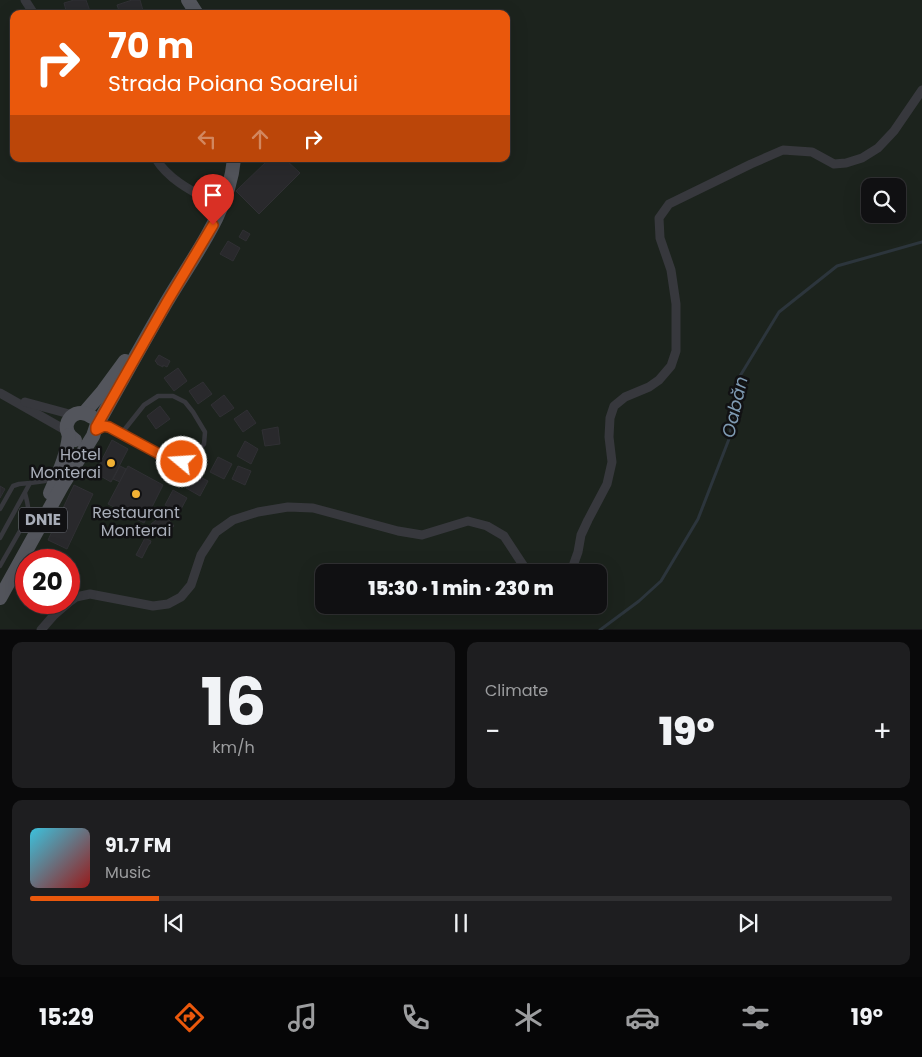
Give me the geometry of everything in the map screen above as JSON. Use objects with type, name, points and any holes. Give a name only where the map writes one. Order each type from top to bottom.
[{"type":"main road","name":"DN1E","points":[[27,549],[203,242],[228,189],[233,162]]},
{"type":"main road","name":"DN1E","points":[[26,549],[67,452],[68,422],[103,391],[167,302]]},
{"type":"main road","points":[[68,433],[76,441],[81,442],[94,432],[94,420],[91,417],[78,414]]},
{"type":"main road","name":"DN1E","points":[[0,598],[15,579]]},
{"type":"street","points":[[574,564],[588,520],[608,484],[612,462],[609,437],[610,418],[614,406],[659,380],[671,366],[676,351],[676,304],[671,270],[660,238],[659,218],[669,204],[783,150],[812,152],[834,164],[846,163],[862,158],[878,148],[894,132],[922,90]]},
{"type":"street","points":[[158,162],[174,179],[221,207]]},
{"type":"street","points":[[0,393],[68,433]]},
{"type":"street","points":[[11,398],[78,414]]},
{"type":"street","points":[[80,597],[90,594],[153,606],[168,604],[181,597],[191,585],[201,555],[216,532],[233,520],[258,512],[288,507],[313,508],[398,531],[422,535],[468,521],[487,526],[504,536],[522,564]]},
{"type":"street","points":[[41,630],[55,614]]},
{"type":"lane","points":[[94,432],[104,426],[109,427],[121,434],[174,462],[182,462],[189,459],[204,444],[205,432],[185,402],[173,396],[158,396],[144,404],[121,434]]},
{"type":"lane","points":[[0,509],[13,486],[45,481],[57,475]]},
{"type":"lane","points":[[0,538],[30,484]]},
{"type":"lane","points":[[0,566],[28,515],[29,508],[25,493]]},
{"type":"lane","points":[[28,515],[32,536]]},
{"type":"shaded area","points":[[0,0],[922,0],[922,629],[0,629]]},
{"type":"building","points":[[74,0],[86,0],[90,10],[66,10],[64,3]]},
{"type":"building","points":[[132,0],[140,0],[143,10],[119,10],[117,5]]},
{"type":"building","points":[[266,162],[288,162],[300,173],[259,214],[236,191]]},
{"type":"building","points":[[243,230],[250,234],[246,241],[239,237]]},
{"type":"building","points":[[228,241],[240,248],[233,261],[220,254]]},
{"type":"building","points":[[159,355],[170,361],[167,367],[157,364],[155,361]]},
{"type":"building","points":[[178,368],[187,381],[174,391],[164,378]]},
{"type":"building","points":[[203,382],[212,394],[198,404],[189,391]]},
{"type":"building","points":[[224,395],[234,408],[220,417],[211,405]]},
{"type":"building","points":[[160,406],[170,419],[156,429],[147,416]]},
{"type":"building","points":[[247,410],[256,423],[243,432],[234,419]]},
{"type":"building","points":[[278,427],[280,444],[265,446],[262,430]]},
{"type":"building","name":"Hotel Monterai","points":[[112,440],[128,449],[111,482],[95,473]]},
{"type":"building","points":[[245,441],[258,449],[251,464],[237,456]]},
{"type":"building","points":[[218,457],[232,464],[224,479],[210,472]]},
{"type":"building","points":[[120,466],[126,469],[120,482],[113,479]]},
{"type":"building","name":"Restaurant Monterai","points":[[128,466],[163,485],[144,523],[108,504]]},
{"type":"building","points":[[238,466],[251,471],[245,485],[232,479]]},
{"type":"building","points":[[194,474],[208,481],[200,496],[186,488]]},
{"type":"building","points":[[74,485],[93,494],[67,549],[48,540]]},
{"type":"building","points":[[0,486],[5,489],[0,498]]},
{"type":"building","points":[[173,490],[187,498],[179,513],[165,505]]},
{"type":"building","points":[[164,514],[174,526],[161,536],[151,524]]},
{"type":"building","points":[[145,538],[151,541],[142,558],[136,555]]},
{"type":"waterway","name":"Oabăn","points":[[600,630],[639,601],[661,581],[698,519],[729,439],[740,376],[779,312],[837,266],[922,242]]},
{"type":"place","name":"Hotel Monterai","points":[[111,463]]},
{"type":"place","name":"Restaurant Monterai","points":[[136,494]]},
{"type":"route","points":[[182,462],[174,462],[114,429],[104,426],[96,430],[96,427],[213,225]]}]
